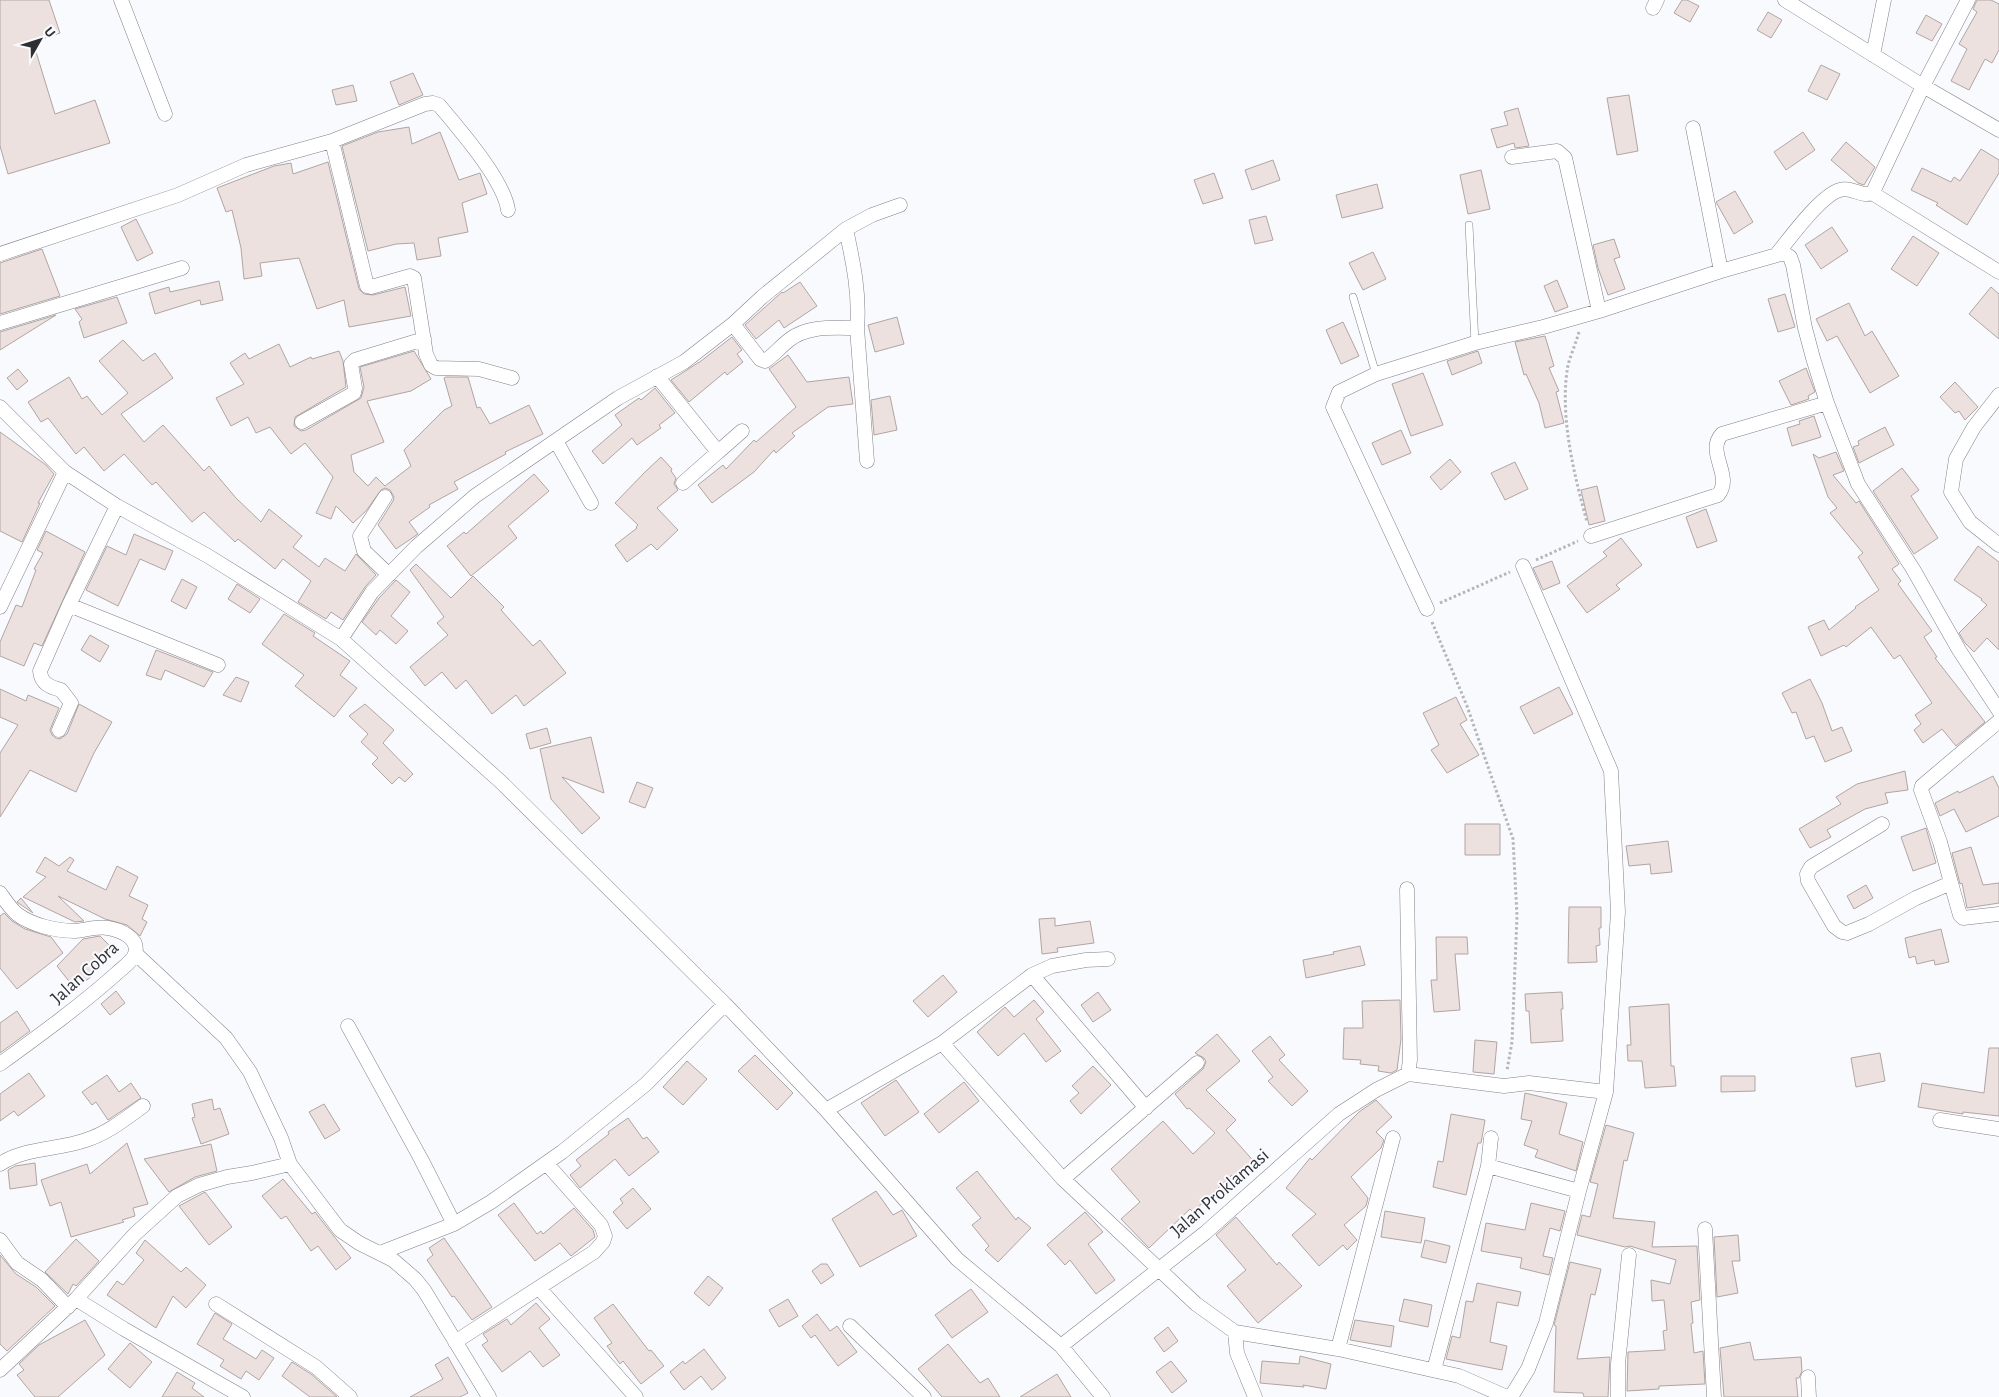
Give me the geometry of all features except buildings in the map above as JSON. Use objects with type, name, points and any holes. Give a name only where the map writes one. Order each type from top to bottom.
[{"type":"street","points":[[121,0],[165,114]]},
{"type":"street","points":[[1873,55],[1884,0]]},
{"type":"street","points":[[1872,193],[1923,86],[1968,0]]},
{"type":"street","points":[[1789,1],[1923,86],[1999,130]]},
{"type":"street","points":[[0,254],[178,195],[246,165],[332,141],[425,104],[433,103],[439,105],[498,184],[507,203],[508,210]]},
{"type":"street","points":[[1693,128],[1721,271]]},
{"type":"street","points":[[332,141],[366,284],[371,287],[410,276],[414,278],[428,360],[431,365],[436,368],[479,369],[512,378]]},
{"type":"street","points":[[1512,157],[1557,151],[1565,158],[1599,311]]},
{"type":"street","points":[[1777,254],[1802,222],[1836,191],[1844,189],[1868,194],[1872,193],[1999,272]]},
{"type":"street","points":[[341,639],[372,592],[388,574],[475,496],[618,398],[684,362],[733,324],[762,297],[846,228],[872,215],[900,206]]},
{"type":"street","points":[[846,228],[854,268],[859,310],[857,328],[866,460]]},
{"type":"street","points":[[1427,608],[1333,407],[1339,392],[1376,374],[1475,343],[1599,311],[1777,254],[1787,254],[1793,264],[1805,328],[1827,403],[1858,484],[1913,569],[1959,650],[1999,712]]},
{"type":"street","points":[[0,323],[182,268]]},
{"type":"street","points":[[733,324],[760,358],[765,361],[789,340],[802,333],[834,328],[857,328]]},
{"type":"street","points":[[302,422],[354,393],[355,388],[351,364],[355,360],[424,339]]},
{"type":"street","points":[[657,376],[718,452]]},
{"type":"street","points":[[1999,395],[1974,428],[1956,459],[1950,492],[1970,522],[1999,545]]},
{"type":"street","points":[[1591,536],[1718,495],[1722,490],[1724,481],[1716,448],[1716,440],[1722,434],[1827,403]]},
{"type":"street","points":[[0,407],[65,472],[117,506],[208,556],[341,639],[501,782],[725,1004],[826,1110],[957,1259],[1061,1346],[1103,1397]]},
{"type":"street","points":[[683,483],[742,431]]},
{"type":"street","points":[[556,441],[591,503]]},
{"type":"street","points":[[0,607],[4,588],[65,472]]},
{"type":"street","points":[[385,497],[360,536],[364,550],[388,574]]},
{"type":"street","points":[[59,730],[71,703],[61,690],[49,687],[42,679],[40,671],[69,605],[117,506]]},
{"type":"street","points":[[1511,1397],[1528,1369],[1546,1323],[1578,1191],[1606,1092],[1618,912],[1611,771],[1523,566]]},
{"type":"street","points":[[69,605],[218,665]]},
{"type":"street","points":[[1999,720],[1922,786],[1921,790],[1940,842],[1960,915],[1963,918],[1999,914]]},
{"type":"street","points":[[1882,824],[1811,867],[1807,874],[1808,881],[1834,926],[1842,932],[1862,927],[1916,898],[1951,883]]},
{"type":"street","points":[[1407,889],[1410,1060],[1408,1074],[1504,1086],[1529,1083],[1606,1092]]},
{"type":"street","name":"Jalan Cobra","points":[[0,893],[15,912],[28,920],[62,930],[76,931],[97,927],[108,928],[126,934],[135,946],[135,953],[132,959],[105,983],[52,1026],[0,1064]]},
{"type":"street","points":[[135,953],[226,1038],[250,1072],[281,1138],[290,1164],[344,1234],[394,1260],[415,1279],[424,1290],[489,1397]]},
{"type":"street","points":[[826,1110],[942,1043],[1032,975],[1052,966],[1086,960],[1108,959]]},
{"type":"street","points":[[1032,975],[1146,1108]]},
{"type":"street","points":[[380,1253],[454,1224],[491,1202],[547,1164],[646,1084],[725,1004]]},
{"type":"street","points":[[348,1026],[421,1159],[454,1224]]},
{"type":"street","points":[[942,1043],[1063,1179],[1196,1304],[1235,1332],[1338,1349],[1434,1370],[1459,1376],[1507,1397]]},
{"type":"street","points":[[1063,1179],[1198,1063]]},
{"type":"street","name":"Jalan Proklamasi","points":[[1061,1346],[1205,1233],[1339,1114],[1376,1090],[1408,1074]]},
{"type":"street","points":[[0,1164],[18,1156],[85,1141],[100,1135],[143,1106]]},
{"type":"street","points":[[1940,1120],[1999,1129]]},
{"type":"street","points":[[1338,1349],[1393,1138]]},
{"type":"street","points":[[1434,1370],[1488,1166],[1490,1138]]},
{"type":"street","points":[[0,1370],[72,1303],[136,1234],[177,1196],[199,1185],[227,1177],[290,1164]]},
{"type":"street","points":[[455,1342],[594,1252],[603,1242],[605,1236],[601,1225],[547,1164]]},
{"type":"street","points":[[1488,1166],[1578,1191]]},
{"type":"street","points":[[1705,1229],[1714,1397]]},
{"type":"street","points":[[0,1240],[16,1263],[72,1303],[124,1329],[243,1397]]},
{"type":"street","points":[[1618,1397],[1618,1364],[1629,1255]]},
{"type":"street","points":[[539,1288],[636,1397]]},
{"type":"street","points":[[216,1304],[316,1367],[350,1397]]},
{"type":"street","points":[[850,1326],[924,1397]]},
{"type":"street","points":[[1235,1332],[1237,1353],[1255,1397]]},
{"type":"street","points":[[1808,1377],[1809,1397]]},
{"type":"lane","points":[[1468,225],[1475,343]]},
{"type":"lane","points":[[1353,297],[1376,374]]},
{"type":"path","points":[[1504,1086],[1512,1042],[1517,916],[1513,839],[1467,706],[1427,608],[1591,536],[1572,459],[1566,404],[1568,365],[1578,335],[1581,316]]}]
